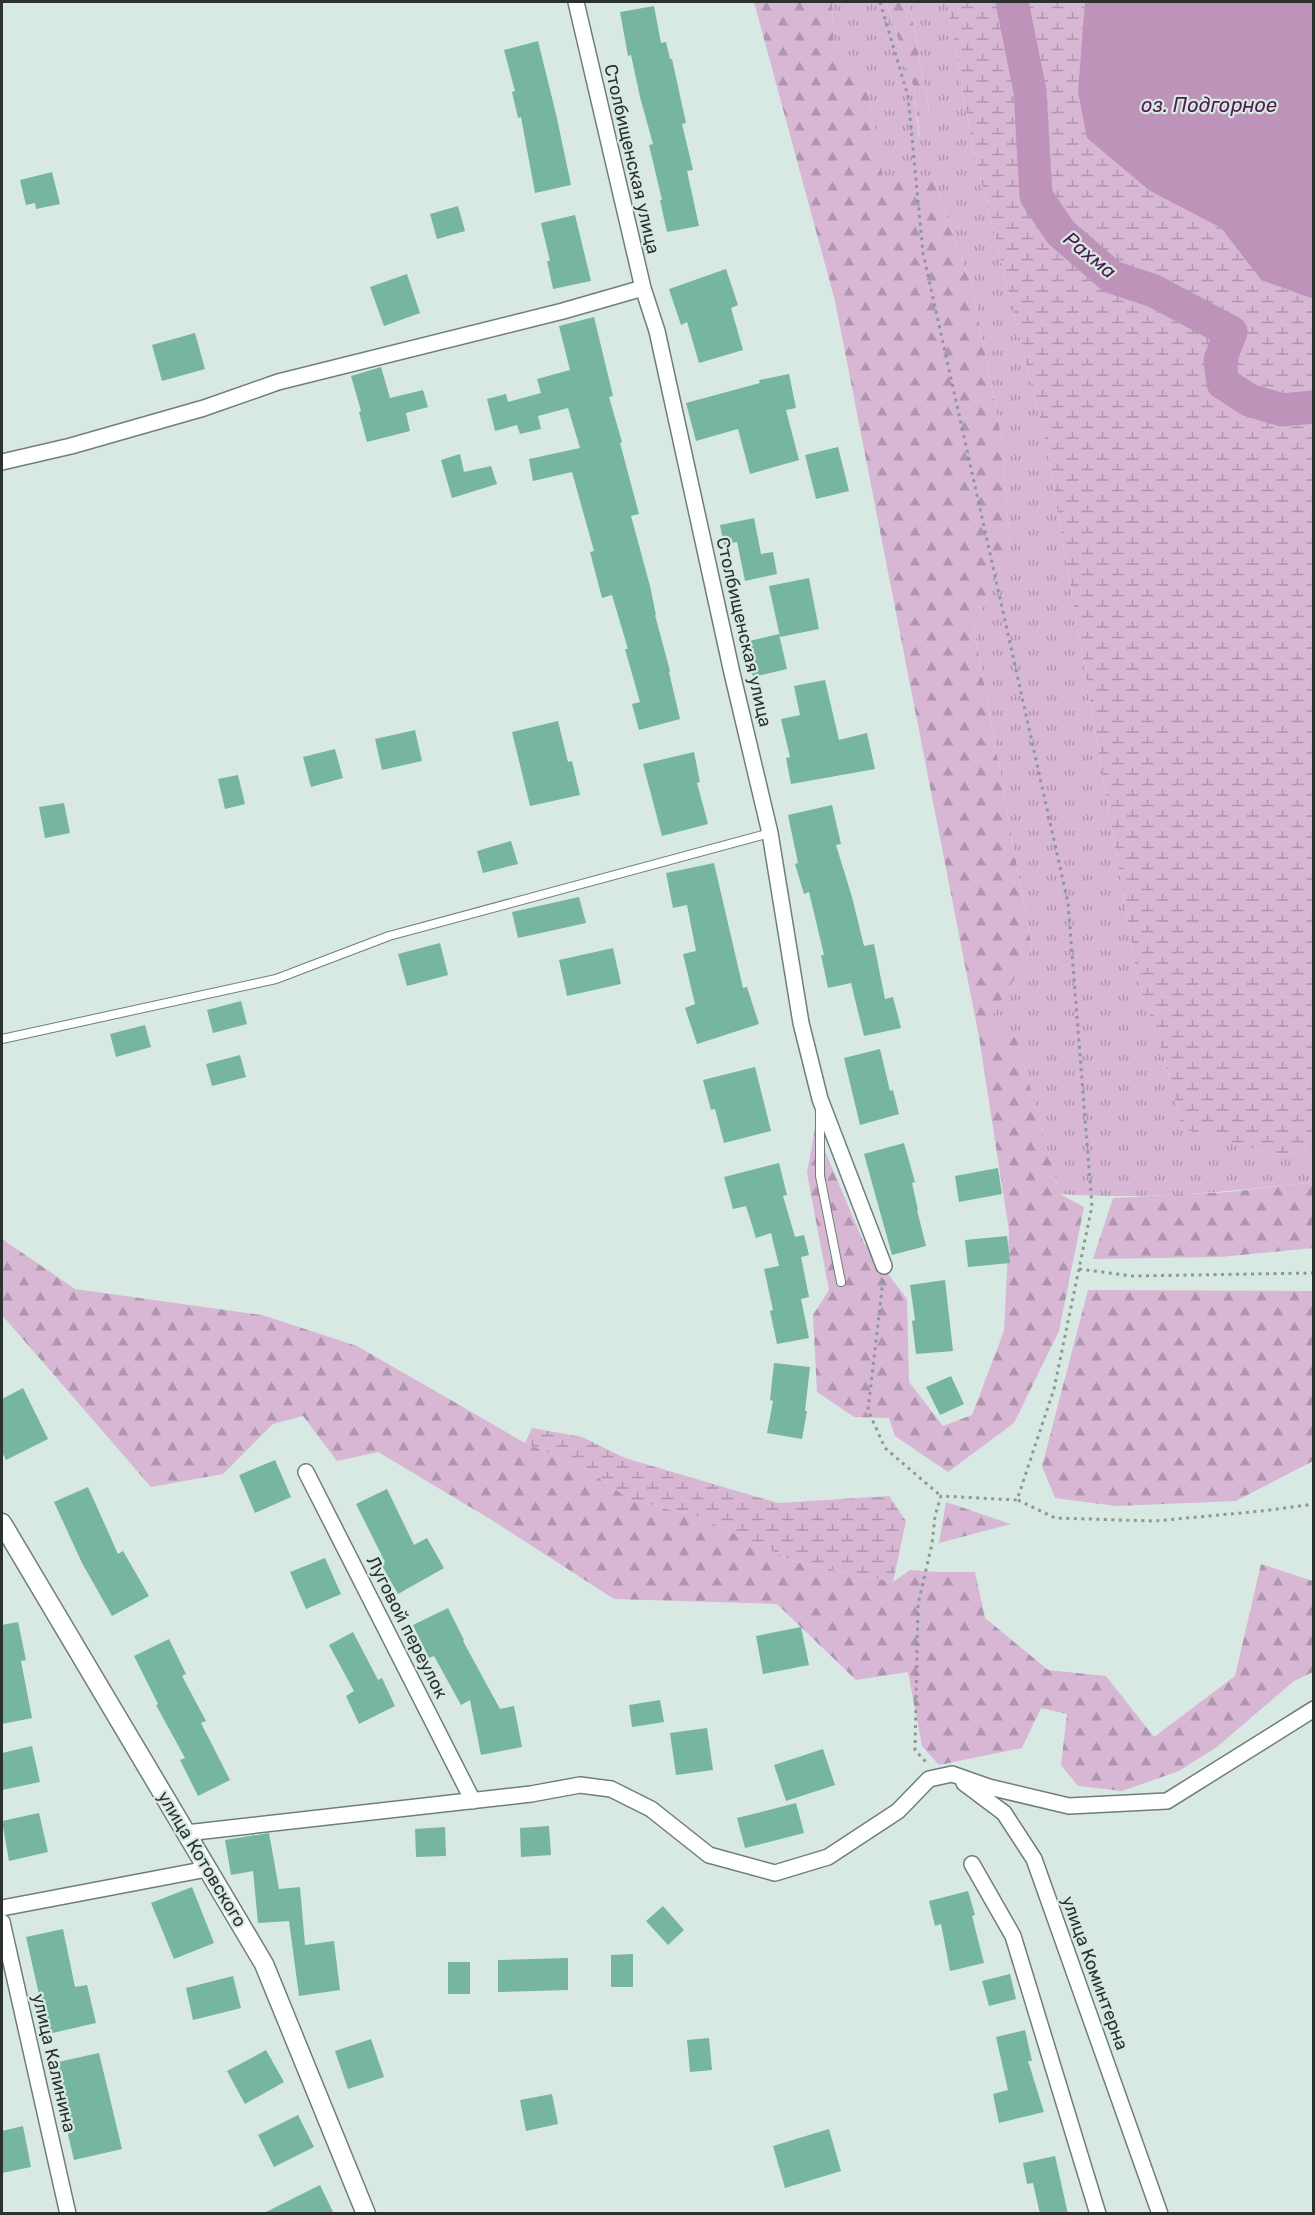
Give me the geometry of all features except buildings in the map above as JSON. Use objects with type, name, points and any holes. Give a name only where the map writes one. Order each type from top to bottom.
[{"type":"street","name":"Столбищенская улица","points":[[576,2],[643,288],[657,331],[732,673],[770,833],[801,1023],[820,1099],[884,1266]]},
{"type":"street","points":[[2,462],[71,446],[204,408],[278,382],[563,311],[643,288]]},
{"type":"street","name":"Луговой переулок","points":[[306,1472],[472,1801]]},
{"type":"street","name":"улица Котовского","points":[[2,1523],[8,1545],[264,1964],[366,2214]]},
{"type":"street","points":[[186,1833],[531,1794],[580,1785],[611,1789],[651,1809],[709,1855],[775,1873],[828,1857],[897,1810],[929,1779],[946,1775],[1069,1806],[1167,1801],[1314,1709]]},
{"type":"street","name":"улица Коминтерна","points":[[946,1775],[1004,1813],[1034,1859],[1160,2214]]},
{"type":"street","points":[[972,1864],[1013,1936],[1098,2214]]},
{"type":"street","points":[[2,1908],[207,1869]]},
{"type":"street","name":"улица Калинина","points":[[2,1922],[68,2214]]},
{"type":"lane","points":[[2,1039],[276,979],[388,936],[770,833]]},
{"type":"lane","points":[[820,1099],[820,1176],[841,1282]]},
{"type":"path","points":[[880,2],[908,96],[923,253],[1068,903],[1092,1206],[1054,1389],[1017,1500]]},
{"type":"path","points":[[884,1266],[868,1410],[885,1448],[941,1496],[1017,1500],[1055,1518],[1155,1521],[1314,1504]]},
{"type":"path","points":[[1079,1269],[1132,1276],[1314,1273]]},
{"type":"path","points":[[941,1496],[918,1604],[915,1750],[946,1775]]},
{"type":"green space","points":[[754,2],[832,2],[834,46],[867,85],[883,177],[934,179],[973,291],[1001,436],[1010,545],[974,628],[1032,949],[980,1036],[1015,1034],[1060,1194],[1084,1207],[1059,1331],[1014,1423],[948,1472],[895,1436],[889,1418],[854,1417],[817,1392],[813,1315],[829,1290],[807,1173],[815,1128],[864,1243],[907,1299],[909,1382],[943,1426],[972,1415],[1004,1331],[1009,1231],[979,1037],[835,301]]},
{"type":"green space","points":[[832,2],[886,2],[914,88],[919,137],[930,114],[909,2],[947,2],[973,148],[1046,444],[1138,981],[1164,1057],[1182,1129],[1273,1154],[1313,1151],[1313,1182],[1187,1194],[1092,1196],[1060,1194],[1015,1035],[979,1037],[1032,949],[974,628],[1010,545],[1001,436],[973,291],[934,179],[883,178],[867,85],[834,46]]},
{"type":"green space","points":[[886,2],[909,2],[930,115],[920,139],[914,88]]},
{"type":"green space","points":[[947,2],[1085,2],[1084,24],[1150,191],[1221,228],[1261,280],[1313,299],[1313,1151],[1273,1154],[1182,1129],[1164,1057],[1138,981],[1046,444],[973,148]]},
{"type":"green space","points":[[1313,1182],[1313,1248],[1220,1257],[1093,1259],[1113,1198],[1229,1192]]},
{"type":"green space","points":[[2,1239],[75,1289],[262,1315],[357,1346],[525,1443],[586,1469],[631,1500],[699,1517],[796,1562],[893,1582],[910,1570],[975,1572],[985,1618],[1048,1670],[1106,1676],[1154,1737],[1235,1676],[1261,1564],[1313,1581],[1313,1672],[1294,1681],[1217,1747],[1179,1771],[1122,1791],[1078,1786],[1061,1765],[1067,1714],[1041,1708],[1022,1748],[939,1765],[922,1746],[908,1672],[856,1680],[777,1604],[614,1599],[490,1519],[378,1452],[337,1461],[303,1416],[273,1424],[223,1474],[151,1487],[2,1315]]},
{"type":"green space","points":[[1088,1290],[1313,1291],[1313,1461],[1236,1501],[1116,1506],[1055,1498],[1042,1466]]},
{"type":"green space","points":[[532,1428],[582,1437],[625,1458],[778,1503],[889,1496],[906,1521],[893,1582],[796,1562],[699,1517],[631,1500],[586,1469],[525,1443]]},
{"type":"green space","points":[[946,1502],[1011,1524],[939,1543]]},
{"type":"water","name":"оз. Подгорное","points":[[1085,2],[1313,2],[1313,299],[1261,280],[1221,228],[1150,191],[1087,138],[1078,92]]},
{"type":"waterway","name":"Рахма","points":[[1012,2],[1030,91],[1036,196],[1061,233],[1112,277],[1154,291],[1231,332],[1220,360],[1223,383],[1249,400],[1282,410],[1314,407]]}]
